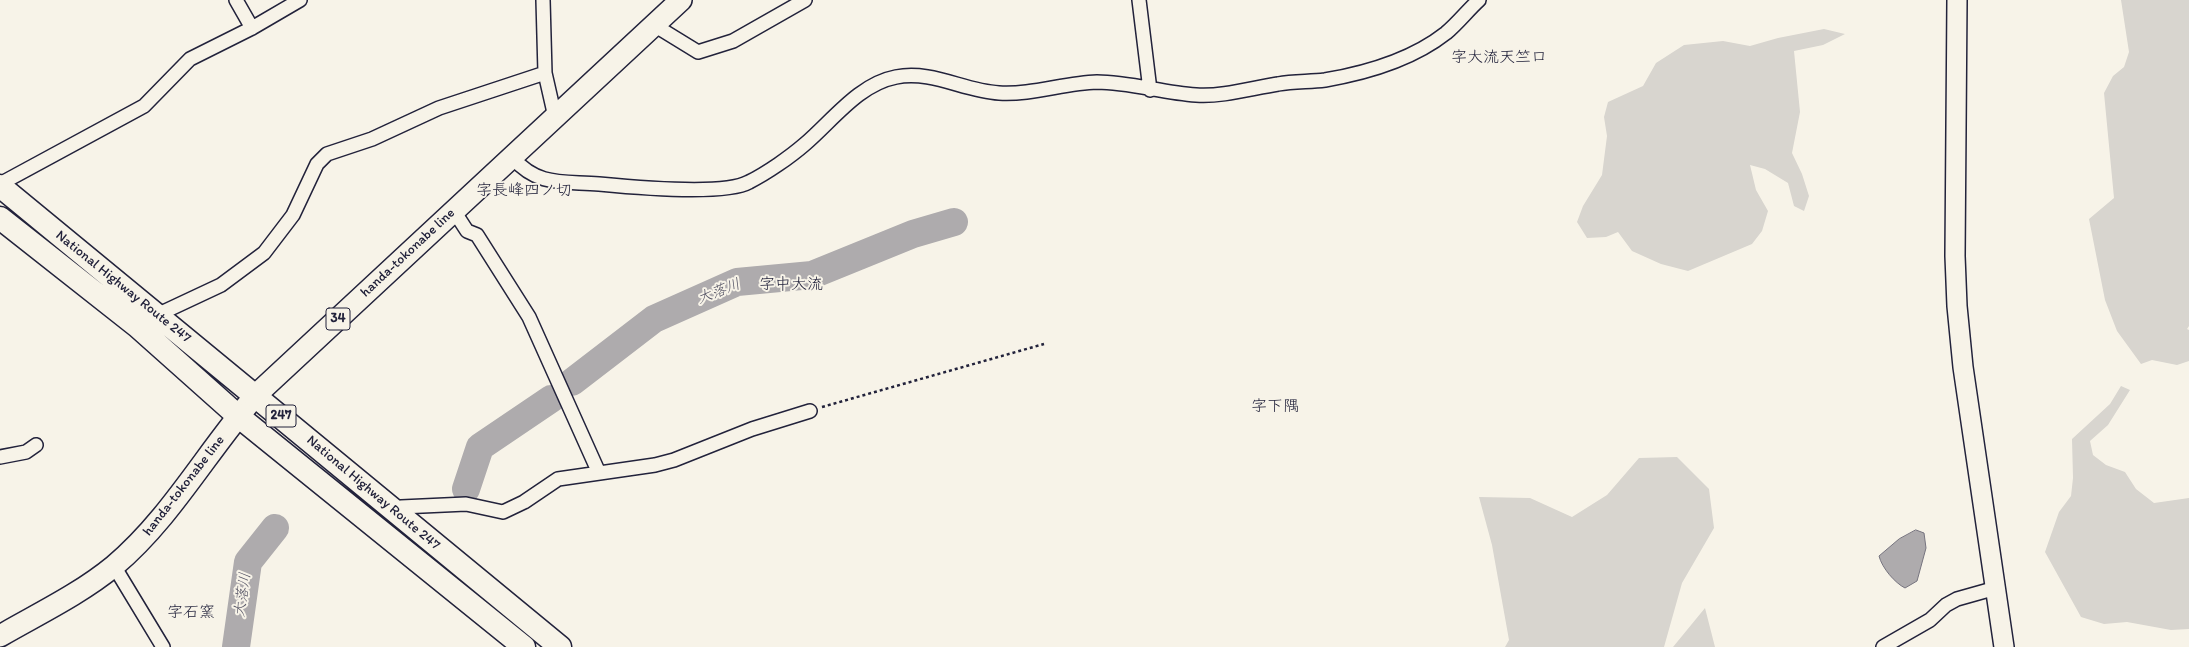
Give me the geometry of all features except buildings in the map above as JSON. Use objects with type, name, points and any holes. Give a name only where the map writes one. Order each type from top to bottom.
[{"type":"highway","name":"National Highway Route 247","points":[[0,185],[560,647]]},
{"type":"highway","name":"National Highway Route 247","points":[[0,218],[137,326],[238,416],[524,647]]},
{"type":"main road","name":"handa-tokonabe line","points":[[0,636],[80,589],[114,566],[141,541],[166,512],[238,416],[256,395],[513,158],[681,0]]},
{"type":"street","points":[[236,0],[252,28]]},
{"type":"street","points":[[0,185],[144,106],[190,59],[252,28],[300,0]]},
{"type":"street","points":[[543,0],[545,73],[555,118]]},
{"type":"street","points":[[654,25],[698,52],[733,41],[806,0]]},
{"type":"street","points":[[1138,0],[1150,90]]},
{"type":"street","points":[[513,158],[525,172],[550,182],[631,187],[734,188],[748,183],[803,145],[868,87],[898,77],[929,76],[981,91],[1000,93],[1020,93],[1095,82],[1111,83],[1150,90],[1207,95],[1284,83],[1323,80],[1349,75],[1410,55],[1430,44],[1448,31],[1479,0]]},
{"type":"street","points":[[1957,0],[1955,248],[1957,306],[1963,367],[2004,647]]},
{"type":"street","points":[[157,315],[221,285],[264,253],[293,215],[317,164],[327,154],[372,139],[440,108],[545,73]]},
{"type":"street","points":[[454,211],[467,231],[477,235],[529,317],[599,473]]},
{"type":"street","points":[[395,512],[401,507],[466,504],[503,512],[524,502],[558,479],[655,465],[674,460],[752,429],[810,411]]},
{"type":"street","points":[[0,456],[26,452],[36,445]]},
{"type":"street","points":[[114,566],[163,647]]},
{"type":"street","points":[[1883,647],[1930,620],[1946,605],[1957,599],[1996,588]]},
{"type":"path","points":[[810,411],[1044,344]]},
{"type":"shaded area","points":[[2121,0],[2189,0],[2189,326],[2187,329],[2189,330],[2189,361],[2177,365],[2152,360],[2141,364],[2117,331],[2105,300],[2089,219],[2114,198],[2104,93],[2113,76],[2124,67],[2129,52]]},
{"type":"shaded area","points":[[1824,29],[1845,34],[1823,45],[1794,51],[1800,112],[1792,153],[1802,174],[1809,196],[1804,211],[1794,206],[1788,183],[1765,169],[1750,165],[1756,190],[1768,211],[1762,231],[1752,244],[1688,271],[1661,264],[1632,251],[1618,232],[1606,237],[1587,238],[1577,222],[1583,206],[1602,175],[1607,136],[1604,117],[1608,102],[1643,86],[1656,63],[1684,45],[1723,41],[1750,46],[1778,38]]},
{"type":"shaded area","points":[[2121,386],[2130,390],[2108,425],[2090,441],[2093,455],[2106,465],[2125,472],[2136,489],[2154,503],[2189,498],[2189,629],[2171,630],[2127,622],[2104,624],[2081,617],[2045,552],[2059,512],[2071,496],[2073,478],[2072,439],[2110,404]]},
{"type":"shaded area","points":[[1677,457],[1709,489],[1714,528],[1682,583],[1664,647],[1505,647],[1509,640],[1492,545],[1479,497],[1530,498],[1572,517],[1607,495],[1639,458]]},
{"type":"shaded area","points":[[1916,530],[1924,533],[1926,548],[1917,581],[1905,588],[1889,575],[1879,556],[1899,539]]},
{"type":"shaded area","points":[[1705,608],[1715,647],[1673,647]]},
{"type":"waterway","name":"大落川","points":[[572,382],[654,319],[737,282],[812,275],[913,234],[954,222]]},
{"type":"waterway","name":"大落川","points":[[466,489],[480,447],[551,399]]},
{"type":"waterway","name":"大落川","points":[[236,647],[248,562],[275,528]]},
{"type":"district","name":"字大流天竺口","points":[[1499,58]]},
{"type":"district","name":"字長峰四ノ切","points":[[524,191]]},
{"type":"district","name":"字中大流","points":[[791,285]]},
{"type":"district","name":"字下隅","points":[[1275,407]]},
{"type":"district","name":"字石窯","points":[[191,613]]}]
